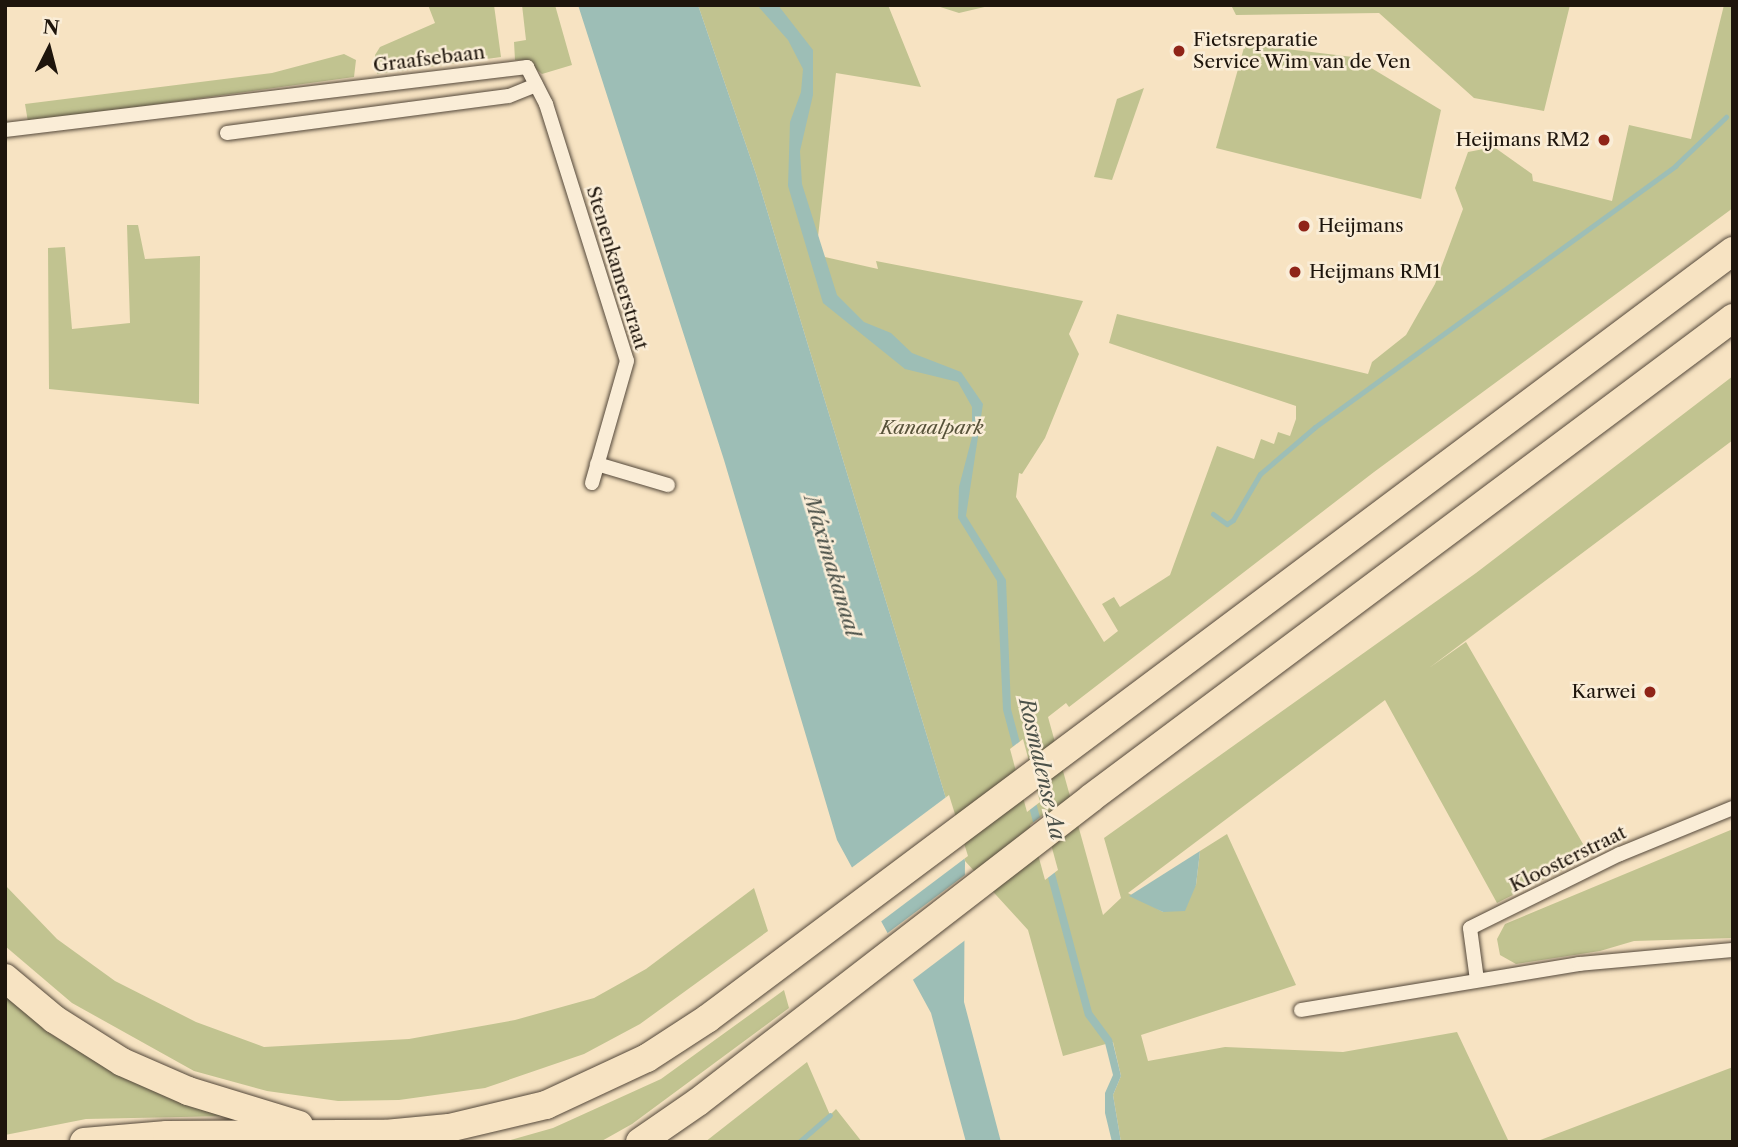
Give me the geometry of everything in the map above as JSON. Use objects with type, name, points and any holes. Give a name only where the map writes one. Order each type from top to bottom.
[{"type":"highway","points":[[84,1142],[167,1135],[343,1135],[449,1128],[546,1105],[647,1058],[1733,251]]},
{"type":"highway","points":[[640,1140],[789,1032],[1091,799],[1733,318]]},
{"type":"highway","points":[[5,978],[54,1019],[155,1078],[260,1115],[343,1135]]},
{"type":"street","name":"Graafsebaan","points":[[5,130],[510,68],[527,67],[536,85]]},
{"type":"street","points":[[227,133],[509,96],[536,85]]},
{"type":"street","name":"Stenenkamerstraat","points":[[536,85],[627,361],[592,483]]},
{"type":"street","points":[[597,464],[668,485]]},
{"type":"street","name":"Kloosterstraat","points":[[1477,980],[1469,928],[1620,853],[1733,808]]},
{"type":"street","points":[[1301,1010],[1579,964],[1733,950]]},
{"type":"green space","points":[[428,5],[494,5],[501,57],[377,74],[375,55],[380,47],[435,23]]},
{"type":"green space","points":[[522,5],[555,5],[572,65],[542,74],[525,60],[515,60],[514,42],[526,40]]},
{"type":"green space","name":"Kanaalpark","points":[[698,5],[888,5],[921,87],[836,73],[816,255],[878,269],[876,261],[1083,301],[1069,334],[1079,354],[1045,438],[1022,474],[1019,473],[1016,497],[1104,642],[1118,631],[1102,604],[1114,597],[1120,607],[1170,575],[1217,446],[1254,459],[1261,439],[1274,444],[1278,432],[1290,436],[1296,419],[1296,406],[1109,343],[1117,314],[1368,374],[1372,362],[1406,335],[1435,284],[1463,209],[1455,188],[1468,152],[1494,147],[1532,174],[1533,181],[1612,201],[1629,125],[1691,139],[1724,5],[1733,5],[1733,208],[1374,472],[1069,707],[1066,703],[1048,717],[1103,915],[1121,898],[1104,838],[1476,573],[1733,376],[1733,440],[1429,668],[1466,642],[1590,856],[1497,903],[1385,700],[1128,893],[1163,912],[1196,885],[1200,851],[1227,834],[1296,985],[1141,1035],[1148,1061],[1225,1047],[1343,1052],[1457,1032],[1509,1142],[1121,1142],[1113,1095],[1121,1076],[1113,1042],[1063,1056],[1028,930],[965,861],[756,174]]},
{"type":"green space","points":[[934,5],[993,5],[959,13]]},
{"type":"green space","points":[[1231,5],[1570,5],[1544,111],[1474,98],[1379,13],[1236,15]]},
{"type":"green space","points":[[1245,44],[1353,57],[1441,110],[1421,199],[1216,148]]},
{"type":"green space","points":[[344,54],[356,60],[354,77],[28,122],[25,104],[272,73]]},
{"type":"green space","points":[[1144,88],[1112,180],[1094,177],[1117,99]]},
{"type":"green space","points":[[127,225],[138,225],[145,259],[200,256],[199,404],[49,389],[48,248],[65,247],[72,329],[130,323]]},
{"type":"green space","points":[[1733,829],[1733,938],[1634,941],[1600,951],[1516,964],[1500,955],[1497,939],[1505,924]]},
{"type":"green space","points":[[5,885],[57,939],[115,981],[196,1022],[264,1047],[409,1039],[515,1020],[594,998],[646,969],[754,888],[768,931],[640,1024],[584,1054],[485,1088],[399,1100],[338,1101],[267,1091],[194,1071],[72,1003],[5,946]]},
{"type":"green space","points":[[784,990],[789,1008],[632,1124],[600,1142],[504,1142],[553,1128],[661,1079]]},
{"type":"green space","points":[[5,995],[46,1031],[121,1077],[228,1116],[86,1119],[5,1135]]},
{"type":"green space","points":[[807,1062],[830,1115],[836,1109],[862,1142],[705,1142]]},
{"type":"green space","points":[[1733,1067],[1733,1142],[1535,1142]]},
{"type":"water","name":"Máximakanaal","points":[[578,5],[698,5],[756,174],[965,861],[964,1002],[1001,1142],[966,1142],[931,1013],[837,840],[724,460]]},
{"type":"water","points":[[757,5],[778,5],[813,50],[813,95],[800,151],[802,184],[837,295],[864,322],[891,333],[912,353],[961,372],[983,404],[966,516],[1006,580],[1011,709],[1092,1012],[1112,1039],[1121,1076],[1113,1095],[1121,1142],[1112,1142],[1105,1113],[1105,1093],[1113,1075],[1105,1043],[1085,1016],[1003,710],[997,581],[958,518],[959,487],[972,437],[972,407],[958,382],[905,369],[823,303],[788,186],[790,122],[801,92],[803,69],[788,40]]},
{"type":"water","points":[[1200,851],[1196,885],[1185,911],[1163,912],[1129,896]]},
{"type":"pier","points":[[1023,739],[1040,802],[1027,812],[1010,749]]},
{"type":"pier","points":[[949,795],[968,856],[879,923],[850,869]]},
{"type":"pier","points":[[1043,815],[1058,870],[1045,880],[1030,825]]},
{"type":"pier","points":[[969,872],[968,938],[910,982],[885,935]]},
{"type":"waterway","points":[[1213,514],[1227,524],[1233,520],[1260,474],[1315,427],[1675,166],[1726,117]]},
{"type":"waterway","points":[[799,1142],[830,1115]]},
{"type":"place","name":"Fietsreparatie Service Wim van de Ven","points":[[1179,51]]},
{"type":"place","name":"Heijmans RM2","points":[[1604,140]]},
{"type":"place","name":"Heijmans","points":[[1304,226]]},
{"type":"place","name":"Heijmans RM1","points":[[1295,272]]},
{"type":"place","name":"Karwei","points":[[1650,692]]},
{"type":"water label","name":"Rosmalense Aa","points":[[1042,769]]}]
